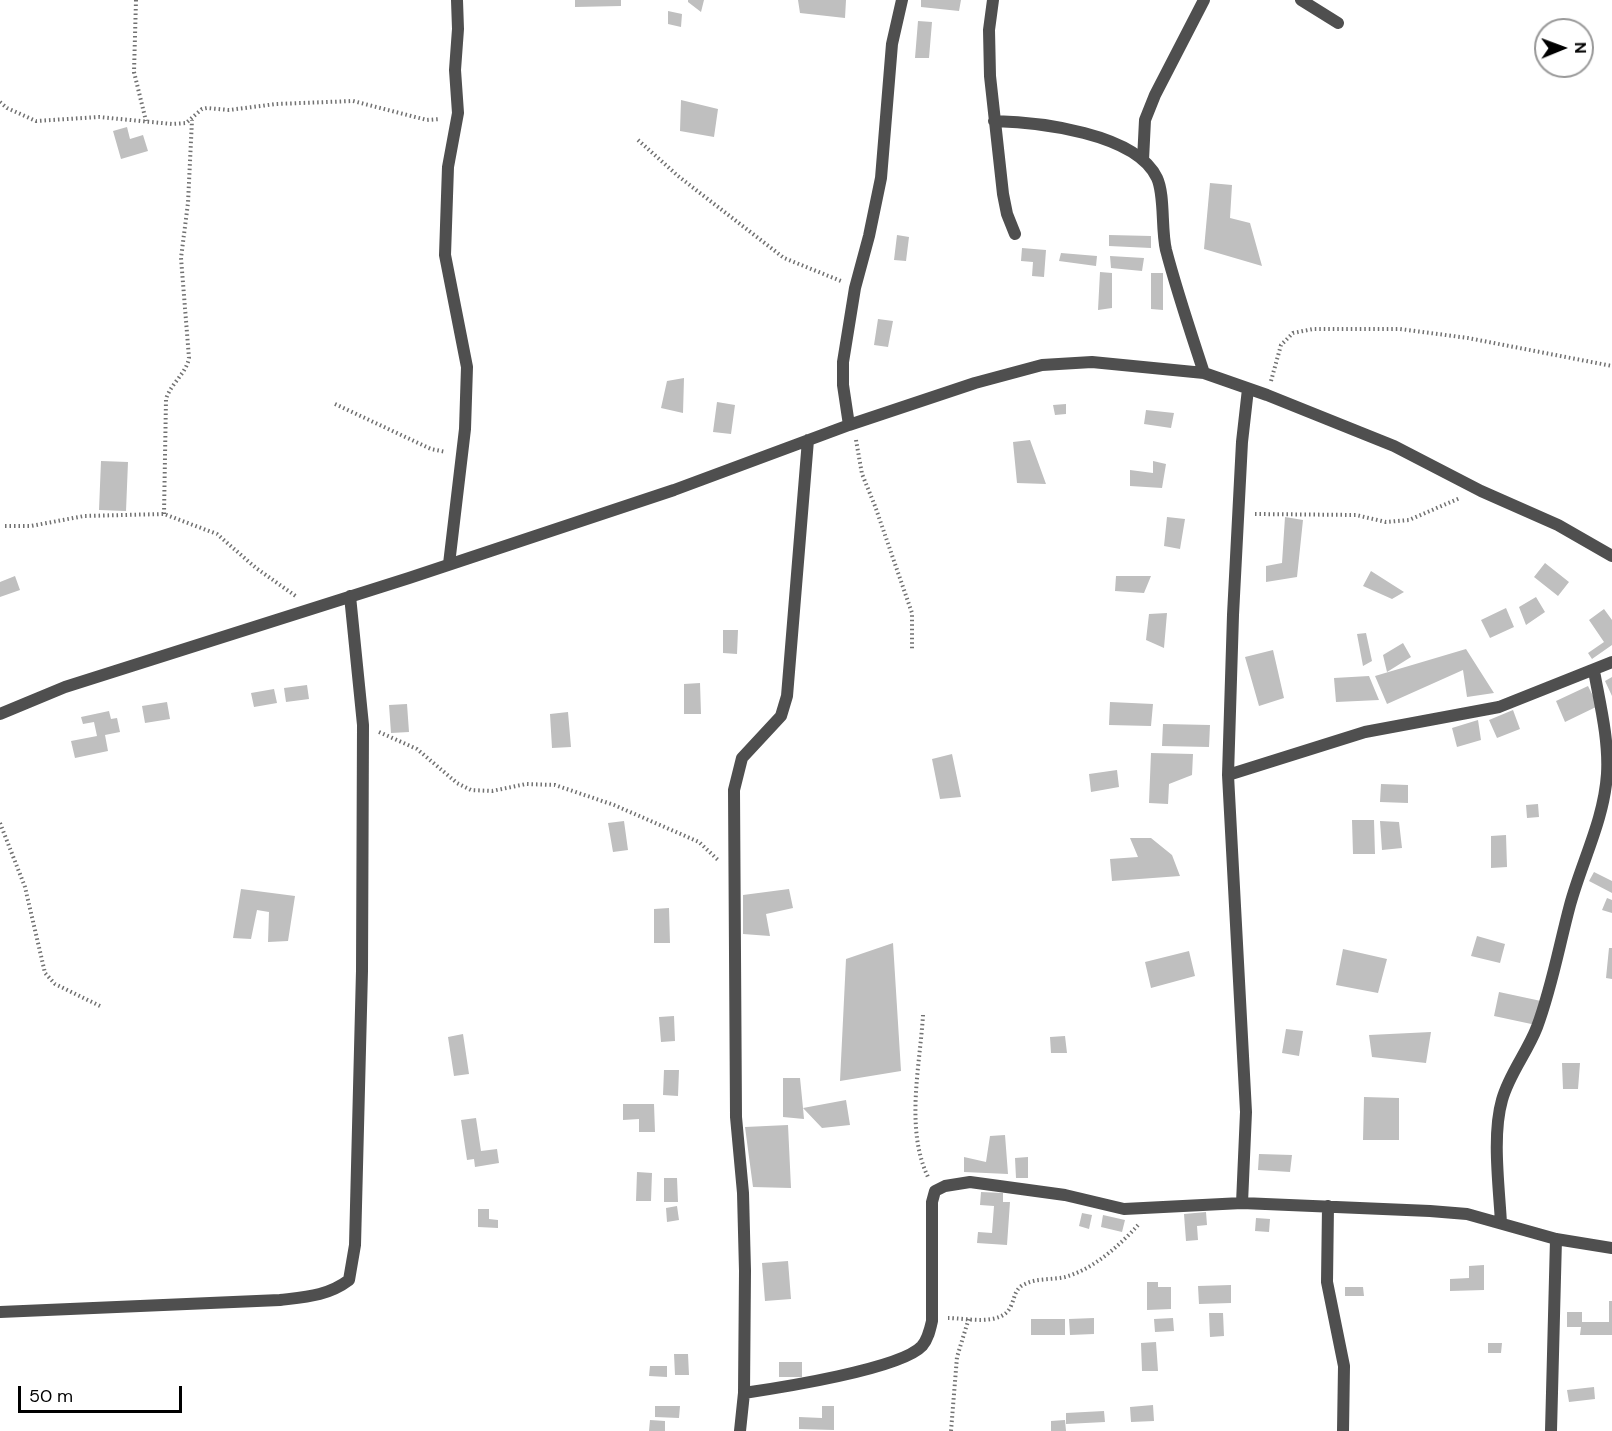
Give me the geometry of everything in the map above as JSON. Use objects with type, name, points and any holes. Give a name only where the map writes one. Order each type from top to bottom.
[{"type":"street","points":[[449,564],[465,429],[466,367],[445,255],[448,167],[458,114],[455,70],[458,29],[457,0]]},
{"type":"street","points":[[851,425],[843,385],[843,362],[855,288],[881,178],[892,44],[902,0]]},
{"type":"street","points":[[993,0],[989,30],[994,121],[1007,214],[1015,234]]},
{"type":"street","points":[[1143,160],[1148,111],[1204,0]]},
{"type":"street","points":[[1301,0],[1338,23]]},
{"type":"street","points":[[994,121],[1089,133],[1114,143],[1143,160],[1157,177],[1161,194],[1161,217],[1166,250],[1204,373]]},
{"type":"street","points":[[0,714],[65,687],[674,490],[808,440],[975,383],[1042,365],[1092,362],[1204,373],[1267,394],[1394,446],[1481,491],[1558,525],[1612,556]]},
{"type":"street","points":[[1242,1203],[1246,1112],[1228,775],[1239,513],[1248,389]]},
{"type":"street","points":[[740,1431],[744,1393],[745,1271],[743,1193],[736,1117],[734,790],[738,767],[752,747],[768,733],[781,716],[788,696],[808,440]]},
{"type":"street","points":[[0,1312],[280,1300],[322,1295],[338,1289],[349,1280],[355,1245],[362,971],[363,725],[350,596]]},
{"type":"street","points":[[1228,775],[1365,732],[1499,706],[1594,671],[1612,662]]},
{"type":"street","points":[[1501,1223],[1498,1143],[1501,1102],[1512,1072],[1536,1030],[1553,978],[1570,905],[1607,815],[1604,732],[1594,671]]},
{"type":"street","points":[[744,1393],[803,1384],[907,1356],[921,1347],[929,1334],[932,1321],[930,1218],[935,1191],[945,1186],[970,1182],[1065,1195],[1124,1209],[1152,1210],[1242,1203],[1457,1213],[1556,1239],[1612,1248]]},
{"type":"street","points":[[1328,1206],[1327,1282],[1344,1366],[1343,1431]]},
{"type":"street","points":[[1551,1431],[1556,1239]]},
{"type":"path","points":[[136,0],[134,72],[146,121]]},
{"type":"path","points":[[0,102],[7,108],[36,121],[99,117],[172,124],[186,123],[202,109],[207,108],[229,110],[276,104],[337,101],[353,101],[427,120],[458,114]]},
{"type":"path","points":[[164,514],[166,399],[169,388],[184,370],[189,358],[181,258],[188,203],[192,119]]},
{"type":"path","points":[[638,140],[678,176],[784,258],[855,288]]},
{"type":"path","points":[[1267,394],[1281,345],[1293,333],[1313,329],[1400,329],[1468,338],[1612,366]]},
{"type":"path","points":[[334,404],[373,419],[431,449],[461,456]]},
{"type":"path","points":[[851,425],[869,495],[875,506],[912,613],[912,651]]},
{"type":"path","points":[[1239,513],[1356,515],[1386,522],[1409,520],[1450,501],[1481,491]]},
{"type":"path","points":[[4,526],[31,526],[84,516],[164,514],[217,534],[256,568],[312,608]]},
{"type":"path","points":[[363,725],[417,749],[457,783],[471,790],[492,791],[526,784],[555,785],[638,814],[699,842],[718,859],[733,887]]},
{"type":"path","points":[[0,823],[25,887],[45,973],[55,984],[100,1006]]},
{"type":"path","points":[[923,1015],[916,1114],[924,1169],[935,1191]]},
{"type":"path","points":[[932,1321],[999,1318],[1008,1313],[1018,1288],[1024,1284],[1068,1276],[1083,1269],[1106,1254],[1152,1210]]},
{"type":"path","points":[[951,1431],[957,1357],[969,1318]]},
{"type":"building","points":[[575,0],[621,0],[621,6],[575,7]]},
{"type":"building","points":[[688,0],[704,0],[701,12],[688,2]]},
{"type":"building","points":[[798,0],[846,0],[845,18],[800,13]]},
{"type":"building","points":[[921,0],[961,0],[959,11],[921,7]]},
{"type":"building","points":[[668,11],[682,14],[681,27],[668,24]]},
{"type":"building","points":[[918,21],[932,22],[929,58],[915,58]]},
{"type":"building","points":[[681,100],[718,109],[714,137],[680,131]]},
{"type":"building","points":[[127,127],[130,139],[143,135],[148,151],[121,159],[113,131]]},
{"type":"building","points":[[1210,183],[1232,185],[1230,218],[1250,223],[1262,266],[1204,249]]},
{"type":"building","points":[[897,235],[909,237],[906,261],[894,260]]},
{"type":"building","points":[[1109,235],[1151,236],[1151,248],[1109,246]]},
{"type":"building","points":[[1022,248],[1046,250],[1044,277],[1032,276],[1033,262],[1021,261]]},
{"type":"building","points":[[1061,253],[1097,256],[1096,266],[1059,261]]},
{"type":"building","points":[[1110,256],[1144,258],[1142,271],[1111,268]]},
{"type":"building","points":[[1100,272],[1112,273],[1112,308],[1098,310]]},
{"type":"building","points":[[1151,273],[1163,273],[1163,310],[1151,309]]},
{"type":"building","points":[[878,319],[893,321],[888,347],[874,345]]},
{"type":"building","points":[[684,378],[683,413],[661,408],[667,381]]},
{"type":"building","points":[[717,402],[735,405],[731,434],[713,432]]},
{"type":"building","points":[[1066,404],[1066,414],[1055,415],[1053,405]]},
{"type":"building","points":[[1146,410],[1174,413],[1171,428],[1144,424]]},
{"type":"building","points":[[1030,440],[1046,484],[1017,483],[1013,442]]},
{"type":"building","points":[[101,461],[128,462],[126,511],[99,510]]},
{"type":"building","points":[[1153,461],[1166,464],[1162,488],[1130,486],[1130,470],[1153,473]]},
{"type":"building","points":[[1167,517],[1185,519],[1180,549],[1164,546]]},
{"type":"building","points":[[1285,517],[1303,520],[1297,577],[1266,582],[1266,566],[1282,563]]},
{"type":"building","points":[[1545,563],[1569,582],[1558,596],[1534,577]]},
{"type":"building","points":[[1371,571],[1404,592],[1392,599],[1363,586]]},
{"type":"building","points":[[15,576],[20,590],[0,597],[0,582]]},
{"type":"building","points":[[1116,576],[1151,576],[1144,593],[1115,591]]},
{"type":"building","points":[[1536,597],[1545,612],[1526,625],[1519,607]]},
{"type":"building","points":[[1506,608],[1514,627],[1490,638],[1481,620]]},
{"type":"building","points":[[1604,609],[1612,620],[1612,645],[1592,659],[1588,653],[1604,642],[1589,620]]},
{"type":"building","points":[[1167,613],[1164,648],[1146,640],[1149,614]]},
{"type":"building","points":[[723,630],[738,630],[737,654],[723,653]]},
{"type":"building","points":[[1366,633],[1372,661],[1363,666],[1357,634]]},
{"type":"building","points":[[1403,643],[1411,657],[1387,672],[1383,655]]},
{"type":"building","points":[[1466,649],[1494,693],[1467,697],[1463,670],[1387,704],[1375,676]]},
{"type":"building","points":[[1273,650],[1284,698],[1259,706],[1245,657]]},
{"type":"building","points":[[1369,676],[1379,700],[1336,702],[1334,678]]},
{"type":"building","points":[[1612,677],[1612,696],[1605,681]]},
{"type":"building","points":[[700,683],[701,714],[684,714],[684,684]]},
{"type":"building","points":[[307,685],[309,699],[286,702],[284,688]]},
{"type":"building","points":[[1588,686],[1598,706],[1565,722],[1556,701]]},
{"type":"building","points":[[274,689],[277,703],[254,707],[251,693]]},
{"type":"building","points":[[167,702],[170,719],[145,723],[142,706]]},
{"type":"building","points":[[1110,702],[1153,704],[1151,726],[1109,725]]},
{"type":"building","points":[[407,704],[409,732],[391,733],[389,705]]},
{"type":"building","points":[[1513,710],[1520,729],[1497,738],[1489,720]]},
{"type":"building","points":[[109,711],[111,719],[117,718],[120,732],[105,735],[108,751],[75,758],[71,741],[97,736],[94,722],[83,724],[81,717]]},
{"type":"building","points":[[568,712],[571,747],[552,748],[550,714]]},
{"type":"building","points":[[1478,720],[1481,740],[1457,747],[1452,728]]},
{"type":"building","points":[[1163,724],[1210,725],[1209,747],[1162,746]]},
{"type":"building","points":[[1151,753],[1193,754],[1192,775],[1169,784],[1168,804],[1149,803]]},
{"type":"building","points":[[952,754],[961,797],[940,799],[932,759]]},
{"type":"building","points":[[1117,770],[1119,787],[1091,792],[1089,774]]},
{"type":"building","points":[[1381,784],[1408,785],[1408,803],[1380,802]]},
{"type":"building","points":[[1538,804],[1539,817],[1527,818],[1526,805]]},
{"type":"building","points":[[1352,820],[1374,820],[1375,854],[1353,854]]},
{"type":"building","points":[[624,821],[628,850],[613,852],[608,823]]},
{"type":"building","points":[[1380,821],[1399,822],[1402,848],[1382,850]]},
{"type":"building","points":[[1506,835],[1507,867],[1491,868],[1491,836]]},
{"type":"building","points":[[1130,838],[1151,838],[1172,855],[1180,876],[1112,881],[1110,859],[1138,857]]},
{"type":"building","points":[[1594,872],[1612,881],[1612,893],[1589,881]]},
{"type":"building","points":[[241,889],[295,896],[288,941],[268,942],[269,912],[257,910],[251,939],[233,938]]},
{"type":"building","points":[[789,889],[793,908],[766,914],[770,936],[743,934],[743,895]]},
{"type":"building","points":[[1607,898],[1612,900],[1612,913],[1602,910]]},
{"type":"building","points":[[669,908],[670,943],[654,943],[654,909]]},
{"type":"building","points":[[1477,936],[1505,944],[1500,963],[1471,956]]},
{"type":"building","points":[[893,943],[901,1071],[840,1081],[846,959]]},
{"type":"building","points":[[1609,948],[1612,948],[1612,979],[1606,978]]},
{"type":"building","points":[[1343,949],[1387,959],[1378,993],[1336,985]]},
{"type":"building","points":[[1189,951],[1195,976],[1151,988],[1145,962]]},
{"type":"building","points":[[1499,992],[1541,1001],[1536,1025],[1494,1016]]},
{"type":"building","points":[[674,1016],[675,1041],[661,1042],[659,1017]]},
{"type":"building","points":[[1286,1029],[1303,1031],[1299,1056],[1282,1053]]},
{"type":"building","points":[[1431,1032],[1426,1063],[1372,1057],[1369,1035]]},
{"type":"building","points":[[463,1034],[469,1074],[454,1076],[448,1037]]},
{"type":"building","points":[[1065,1036],[1067,1053],[1051,1053],[1050,1037]]},
{"type":"building","points":[[1562,1063],[1580,1063],[1578,1089],[1563,1089]]},
{"type":"building","points":[[664,1070],[679,1070],[678,1096],[663,1095]]},
{"type":"building","points":[[783,1078],[800,1078],[804,1119],[783,1117]]},
{"type":"building","points":[[1364,1097],[1399,1098],[1399,1140],[1363,1140]]},
{"type":"building","points":[[846,1100],[850,1125],[822,1128],[803,1108]]},
{"type":"building","points":[[623,1104],[654,1104],[655,1132],[639,1132],[639,1119],[623,1120]]},
{"type":"building","points":[[476,1118],[481,1151],[497,1149],[499,1163],[475,1167],[474,1159],[467,1160],[461,1120]]},
{"type":"building","points":[[788,1125],[791,1188],[753,1187],[745,1127]]},
{"type":"building","points":[[1005,1135],[1008,1174],[964,1172],[964,1157],[986,1162],[990,1136]]},
{"type":"building","points":[[1259,1154],[1292,1155],[1290,1172],[1258,1170]]},
{"type":"building","points":[[1028,1157],[1028,1178],[1016,1178],[1015,1158]]},
{"type":"building","points":[[637,1172],[652,1173],[651,1201],[636,1201]]},
{"type":"building","points":[[664,1178],[677,1178],[678,1202],[664,1202]]},
{"type":"building","points":[[981,1192],[1003,1193],[1003,1202],[1010,1202],[1007,1245],[977,1243],[978,1232],[992,1233],[994,1206],[980,1205]]},
{"type":"building","points":[[677,1206],[679,1220],[667,1222],[666,1208]]},
{"type":"building","points":[[478,1209],[489,1209],[489,1219],[498,1220],[498,1228],[478,1227]]},
{"type":"building","points":[[1206,1212],[1207,1225],[1197,1226],[1198,1240],[1186,1241],[1184,1214]]},
{"type":"building","points":[[1082,1213],[1092,1215],[1089,1229],[1079,1226]]},
{"type":"building","points":[[1103,1215],[1125,1220],[1122,1232],[1101,1227]]},
{"type":"building","points":[[1256,1218],[1270,1219],[1269,1232],[1255,1231]]},
{"type":"building","points":[[788,1261],[791,1299],[765,1301],[762,1263]]},
{"type":"building","points":[[1484,1265],[1484,1290],[1450,1291],[1450,1279],[1469,1278],[1469,1266]]},
{"type":"building","points":[[1147,1282],[1158,1282],[1158,1287],[1171,1287],[1171,1309],[1147,1310]]},
{"type":"building","points":[[1231,1285],[1231,1303],[1199,1304],[1198,1286]]},
{"type":"building","points":[[1345,1287],[1363,1287],[1364,1296],[1345,1296]]},
{"type":"building","points":[[1609,1301],[1612,1301],[1612,1335],[1580,1335],[1581,1327],[1567,1327],[1567,1312],[1582,1312],[1582,1322],[1609,1322]]},
{"type":"building","points":[[1209,1313],[1223,1313],[1224,1336],[1210,1337]]},
{"type":"building","points":[[1094,1318],[1094,1334],[1070,1335],[1069,1319]]},
{"type":"building","points":[[1173,1318],[1174,1331],[1155,1332],[1154,1319]]},
{"type":"building","points":[[1031,1319],[1065,1319],[1065,1335],[1031,1335]]},
{"type":"building","points":[[1156,1342],[1158,1371],[1142,1371],[1141,1343]]},
{"type":"building","points":[[1488,1343],[1502,1343],[1501,1353],[1488,1353]]},
{"type":"building","points":[[674,1354],[688,1354],[689,1375],[675,1375]]},
{"type":"building","points":[[779,1362],[802,1362],[802,1377],[779,1377]]},
{"type":"building","points":[[650,1366],[667,1366],[667,1377],[649,1376]]},
{"type":"building","points":[[1594,1387],[1595,1399],[1569,1402],[1567,1390]]},
{"type":"building","points":[[1153,1405],[1154,1421],[1131,1422],[1130,1407]]},
{"type":"building","points":[[655,1406],[680,1406],[679,1418],[655,1417]]},
{"type":"building","points":[[822,1406],[834,1406],[834,1430],[799,1429],[799,1417],[822,1418]]},
{"type":"building","points":[[1104,1411],[1105,1422],[1066,1424],[1066,1413]]},
{"type":"building","points":[[650,1420],[665,1421],[665,1431],[649,1431]]},
{"type":"building","points":[[1065,1420],[1066,1431],[1051,1431],[1051,1421]]}]
